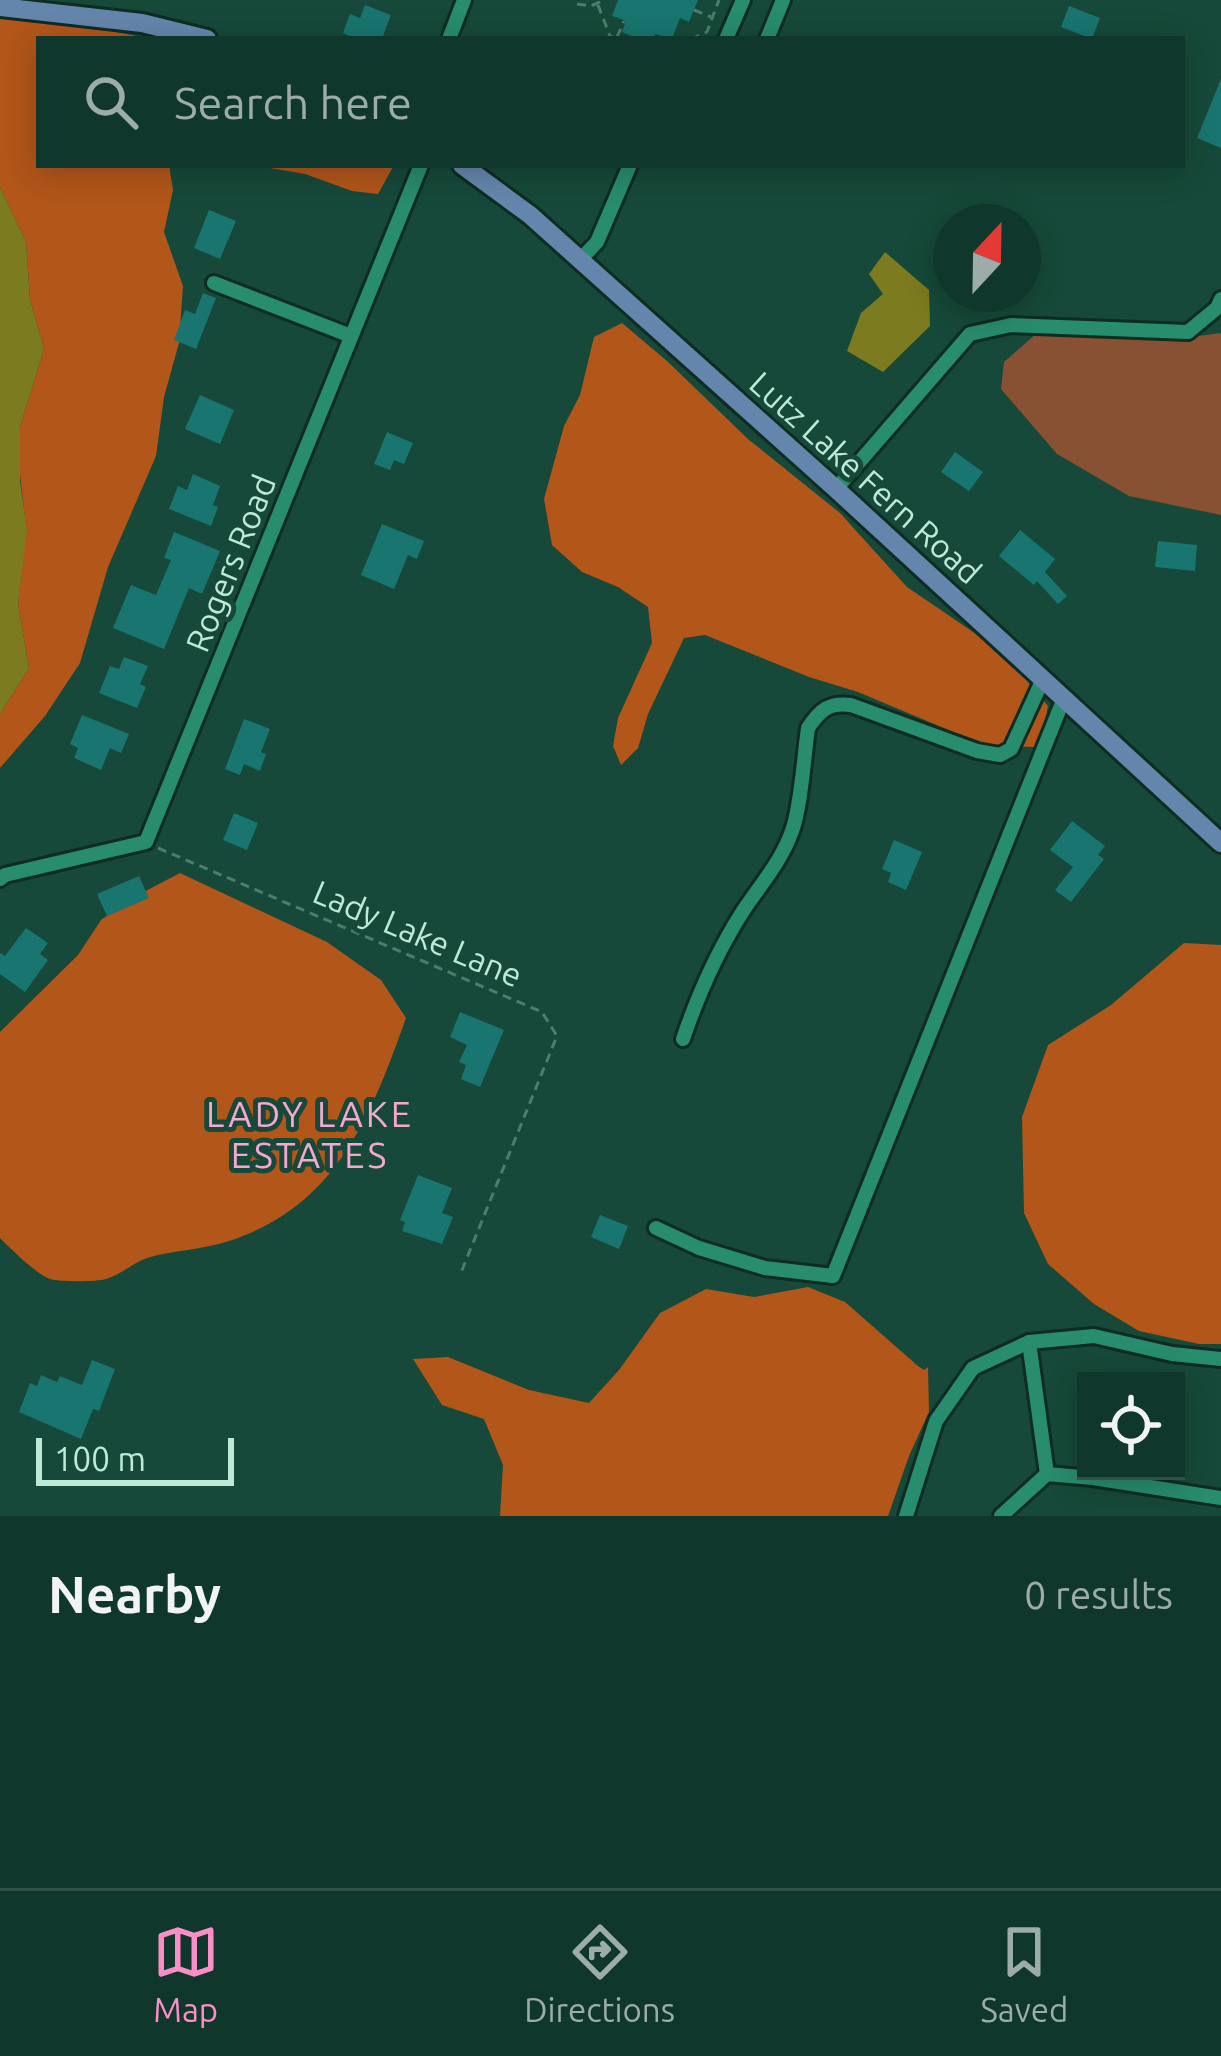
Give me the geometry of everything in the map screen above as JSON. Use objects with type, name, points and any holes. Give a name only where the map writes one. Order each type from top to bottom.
[{"type":"main road","points":[[0,7],[142,22],[195,36]]},
{"type":"main road","name":"Lutz Lake Fern Road","points":[[466,168],[530,215],[1221,843]]},
{"type":"street","points":[[450,36],[464,0]]},
{"type":"street","points":[[727,36],[742,0]]},
{"type":"street","points":[[768,36],[783,0]]},
{"type":"street","name":"Rogers Road","points":[[146,842],[420,168]]},
{"type":"street","points":[[580,260],[597,242],[629,168]]},
{"type":"street","points":[[214,283],[351,336]]},
{"type":"street","points":[[836,489],[970,334],[1011,325],[1188,332],[1221,299]]},
{"type":"street","points":[[683,1039],[724,945],[771,875],[794,827],[808,728],[816,716],[837,703],[851,704],[977,752],[1000,755],[1011,749],[1043,680]]},
{"type":"street","points":[[656,1228],[765,1268],[833,1276],[1064,698]]},
{"type":"street","points":[[0,878],[146,842]]},
{"type":"street","points":[[906,1516],[936,1421],[974,1368],[1029,1342],[1094,1336],[1172,1354],[1221,1359]]},
{"type":"street","points":[[1029,1342],[1047,1474]]},
{"type":"street","points":[[1001,1516],[1047,1474],[1217,1499],[1211,1516]]},
{"type":"path","points":[[577,4],[604,0]]},
{"type":"path","points":[[698,36],[707,32],[719,0]]},
{"type":"path","points":[[598,4],[610,36]]},
{"type":"path","points":[[694,10],[712,17]]},
{"type":"path","points":[[618,36],[624,20]]},
{"type":"path","name":"Lady Lake Lane","points":[[146,842],[542,1012],[557,1036],[460,1275]]},
{"type":"shaded area","points":[[0,18],[136,36],[36,36],[36,168],[169,168],[173,190],[164,232],[183,286],[179,343],[164,397],[156,456],[108,567],[80,663],[45,716],[0,768],[0,714],[29,668],[18,604],[26,526],[20,427],[44,349],[30,299],[26,242],[0,187]]},
{"type":"shaded area","points":[[270,168],[392,168],[378,194],[352,191],[305,174]]},
{"type":"shaded area","points":[[0,187],[26,242],[30,299],[44,349],[20,427],[20,481],[27,530],[18,604],[29,668],[0,714]]},
{"type":"shaded area","points":[[885,252],[929,290],[930,326],[883,372],[847,351],[861,313],[883,294],[869,274]]},
{"type":"shaded area","points":[[622,323],[748,439],[840,513],[907,587],[976,634],[1020,672],[1048,706],[1034,747],[984,745],[705,635],[684,638],[648,714],[638,748],[621,765],[613,746],[618,718],[652,643],[648,607],[618,587],[582,572],[552,545],[544,499],[564,426],[580,395],[594,337]]},
{"type":"shaded area","points":[[1221,333],[1221,515],[1129,496],[1057,454],[1001,389],[1004,362],[1036,334],[1167,340]]},
{"type":"shaded area","points":[[180,873],[327,942],[381,980],[406,1018],[379,1089],[345,1153],[297,1205],[229,1241],[147,1258],[106,1279],[50,1279],[0,1238],[0,1032],[78,955],[101,920]]},
{"type":"shaded area","points":[[1184,943],[1221,945],[1221,1344],[1139,1331],[1094,1304],[1048,1264],[1024,1213],[1022,1117],[1048,1045],[1111,1005]]},
{"type":"shaded area","points":[[808,1287],[845,1302],[918,1366],[928,1367],[929,1412],[888,1516],[500,1516],[503,1465],[484,1419],[442,1405],[413,1359],[448,1357],[529,1390],[589,1403],[660,1313],[706,1289],[754,1297]]},
{"type":"building","points":[[618,0],[698,0],[689,22],[680,18],[673,36],[632,36],[622,32],[626,21],[612,16]]},
{"type":"building","points":[[365,5],[391,15],[383,36],[343,33],[350,14],[360,18]]},
{"type":"building","points":[[1069,6],[1100,18],[1093,36],[1061,27]]},
{"type":"building","points":[[1221,79],[1221,148],[1197,138]]},
{"type":"building","points":[[209,210],[236,221],[220,259],[194,248]]},
{"type":"building","points":[[203,293],[216,298],[196,349],[174,340],[185,310],[195,314]]},
{"type":"building","points":[[200,395],[234,410],[220,444],[185,429]]},
{"type":"building","points":[[387,432],[413,443],[404,464],[394,460],[390,470],[374,464]]},
{"type":"building","points":[[955,452],[983,472],[969,491],[941,472]]},
{"type":"building","points":[[193,474],[220,486],[211,526],[169,509],[178,486],[187,490]]},
{"type":"building","points":[[382,524],[424,541],[417,559],[408,555],[394,589],[361,575]]},
{"type":"building","points":[[1020,530],[1055,559],[1045,572],[1067,596],[1058,604],[1037,581],[1034,585],[999,556]]},
{"type":"building","points":[[174,532],[220,551],[202,594],[189,588],[164,649],[113,628],[131,585],[156,595],[171,560],[164,558]]},
{"type":"building","points":[[1158,541],[1197,545],[1195,571],[1155,567]]},
{"type":"building","points":[[124,657],[148,666],[137,708],[99,693],[110,666],[119,669]]},
{"type":"building","points":[[82,715],[129,734],[121,753],[110,748],[101,770],[74,758],[78,748],[70,744]]},
{"type":"building","points":[[244,719],[270,729],[260,771],[244,764],[240,775],[225,769]]},
{"type":"building","points":[[234,813],[258,823],[247,850],[223,840]]},
{"type":"building","points":[[1072,821],[1105,846],[1098,855],[1104,859],[1071,902],[1055,890],[1073,867],[1050,850]]},
{"type":"building","points":[[894,840],[922,852],[906,890],[888,882],[891,873],[882,869]]},
{"type":"building","points":[[139,876],[149,898],[107,916],[97,894]]},
{"type":"building","points":[[26,928],[48,943],[40,954],[48,960],[25,992],[0,974],[0,953],[5,956]]},
{"type":"building","points":[[460,1012],[504,1030],[480,1087],[461,1079],[466,1065],[459,1062],[467,1045],[450,1037]]},
{"type":"building","points":[[418,1175],[452,1188],[442,1213],[453,1217],[442,1244],[402,1231],[405,1222],[400,1220]]},
{"type":"building","points":[[600,1215],[628,1226],[619,1249],[591,1237]]},
{"type":"building","points":[[92,1360],[115,1369],[99,1411],[93,1409],[81,1439],[19,1412],[30,1383],[37,1386],[41,1375],[82,1385]]},
{"type":"district","name":"LADY LAKE ESTATES","points":[[310,1134]]}]
